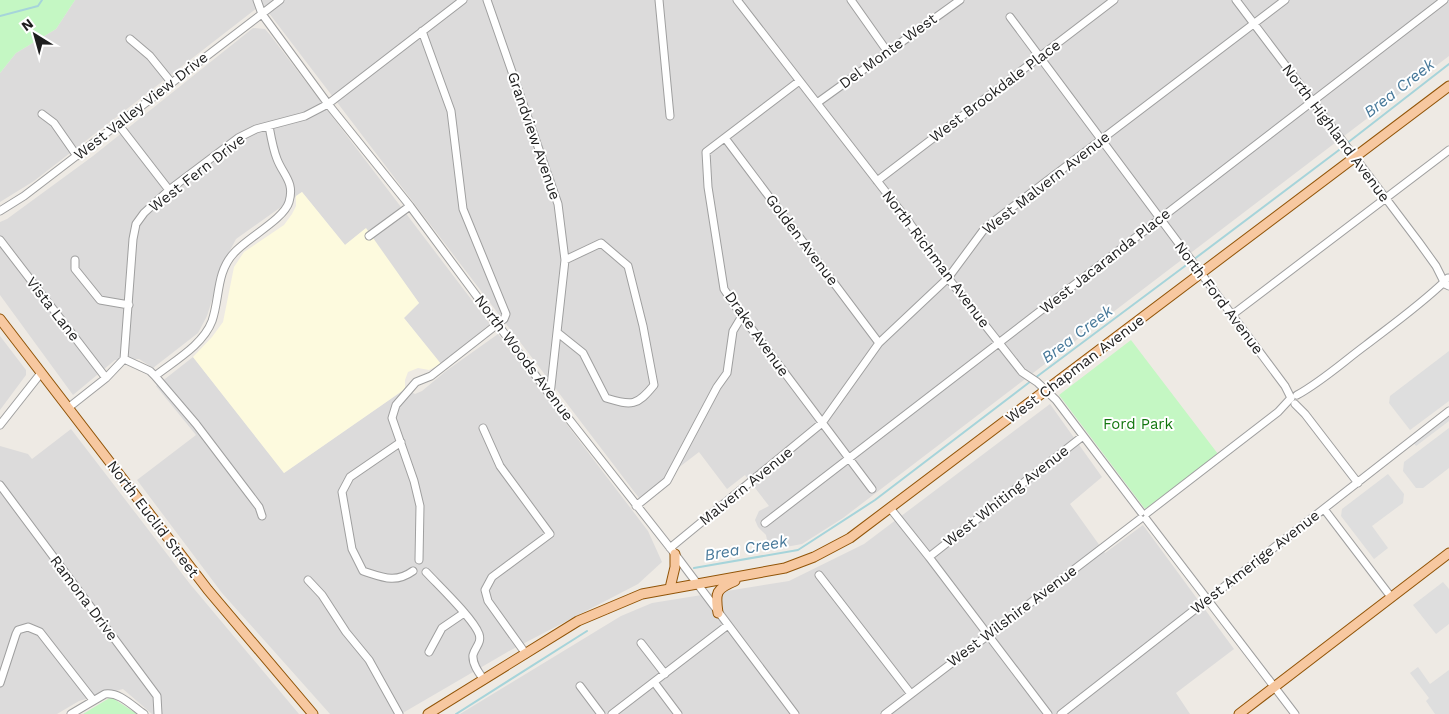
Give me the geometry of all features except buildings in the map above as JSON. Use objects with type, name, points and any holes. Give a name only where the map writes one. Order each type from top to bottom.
[{"type":"main road","name":"West Chapman Avenue","points":[[670,588],[786,568],[814,558],[858,533],[1449,86]]},
{"type":"main road","name":"North Euclid Street","points":[[0,319],[208,590],[313,714]]},
{"type":"main road","points":[[428,714],[578,622],[642,594],[670,588],[674,575],[672,551]]},
{"type":"main road","points":[[1239,714],[1449,553]]},
{"type":"main road","points":[[718,613],[716,600],[718,592],[725,585],[746,575]]},
{"type":"street","name":"North Woods Avenue","points":[[258,0],[262,14],[328,104],[410,206],[550,395],[672,551],[795,714]]},
{"type":"street","name":"West Valley View Drive","points":[[0,211],[24,196],[280,0]]},
{"type":"street","name":"West Fern Drive","points":[[124,359],[133,238],[136,224],[144,213],[169,190],[238,138],[256,129],[305,116],[328,104],[463,0]]},
{"type":"street","name":"Grandview Avenue","points":[[487,0],[558,204],[566,260],[550,395]]},
{"type":"street","points":[[659,0],[670,116]]},
{"type":"street","name":"North Richman Avenue","points":[[737,0],[798,82],[817,103],[909,222],[948,278],[1022,372],[1037,382],[1056,400],[1294,714]]},
{"type":"street","points":[[850,0],[888,51]]},
{"type":"street","name":"Del Monte West","points":[[817,103],[960,0]]},
{"type":"street","name":"West Brookdale Place","points":[[877,181],[1114,0]]},
{"type":"street","name":"North Highland Avenue","points":[[1236,0],[1386,198],[1447,283]]},
{"type":"street","name":"West Malvern Avenue","points":[[822,423],[879,343],[948,278],[985,228],[1285,0]]},
{"type":"street","name":"West Jacaranda Place","points":[[766,523],[1444,0]]},
{"type":"street","name":"North Ford Avenue","points":[[1010,17],[1358,483]]},
{"type":"street","points":[[419,560],[420,506],[414,480],[392,418],[396,405],[416,382],[431,376],[498,324],[504,319],[506,314],[463,209],[451,111],[422,31]]},
{"type":"street","points":[[130,39],[150,56],[171,82]]},
{"type":"street","points":[[725,138],[798,82]]},
{"type":"street","points":[[42,114],[54,124],[77,156]]},
{"type":"street","points":[[118,124],[169,190]]},
{"type":"street","points":[[155,376],[196,344],[206,331],[212,321],[222,272],[227,261],[241,246],[279,216],[289,202],[291,187],[278,162],[269,126]]},
{"type":"street","name":"Drake Avenue","points":[[725,138],[706,152],[708,187],[724,289],[742,316],[872,489]]},
{"type":"street","name":"Golden Avenue","points":[[725,138],[879,343]]},
{"type":"street","points":[[1232,315],[1449,150]]},
{"type":"street","points":[[369,236],[410,206]]},
{"type":"street","name":"Vista Lane","points":[[0,240],[106,378]]},
{"type":"street","points":[[558,333],[583,353],[606,398],[624,404],[642,400],[654,385],[643,326],[628,266],[601,243],[566,260]]},
{"type":"street","points":[[75,260],[74,269],[100,300],[129,305]]},
{"type":"street","name":"West Wilshire Avenue","points":[[885,714],[1447,283]]},
{"type":"street","points":[[636,506],[667,481],[726,373],[733,331],[742,316]]},
{"type":"street","points":[[68,408],[106,378],[124,359],[150,371],[196,424],[259,508],[262,516]]},
{"type":"street","points":[[0,425],[41,373]]},
{"type":"street","name":"West Amerige Avenue","points":[[1060,714],[1449,411]]},
{"type":"street","name":"Malvern Avenue","points":[[672,551],[822,423]]},
{"type":"street","points":[[483,428],[500,466],[550,534],[492,577],[485,590],[488,601],[526,654]]},
{"type":"street","name":"West Whiting Avenue","points":[[929,556],[1083,436]]},
{"type":"street","points":[[401,442],[350,477],[342,492],[352,549],[363,571],[390,580],[401,578],[413,572]]},
{"type":"street","name":"Ramona Drive","points":[[0,485],[157,696],[158,714]]},
{"type":"street","points":[[890,508],[929,556],[1048,714]]},
{"type":"street","points":[[1324,509],[1391,597]]},
{"type":"street","points":[[426,572],[464,613],[478,633],[480,641],[473,655],[474,663],[484,680]]},
{"type":"street","points":[[819,575],[911,694]]},
{"type":"street","points":[[308,580],[322,594],[346,632],[369,660],[399,714]]},
{"type":"street","points":[[429,652],[442,628],[464,613]]},
{"type":"street","points":[[612,714],[728,625]]},
{"type":"street","points":[[0,684],[18,630],[28,628],[40,632],[93,700]]},
{"type":"street","points":[[641,643],[665,674]]},
{"type":"street","points":[[654,682],[678,714]]},
{"type":"street","points":[[580,686],[601,714]]},
{"type":"street","points":[[71,714],[105,694],[116,695],[144,714]]},
{"type":"shaded area","points":[[75,0],[1449,0],[1449,56],[843,518],[802,544],[769,550],[766,535],[758,527],[755,520],[759,511],[769,506],[745,475],[727,489],[699,452],[639,498],[262,4],[34,181],[0,202],[0,73],[16,53],[56,29]]},
{"type":"shaded area","points":[[253,28],[265,29],[271,36],[490,324],[441,364],[403,317],[419,303],[365,229],[345,245],[302,192],[236,239],[224,262],[207,316],[198,333],[153,368],[139,359],[115,360],[73,395],[0,295],[0,222],[7,219],[93,156]]},
{"type":"shaded area","points":[[302,192],[345,245],[366,228],[419,303],[404,318],[441,364],[429,370],[418,368],[408,372],[405,380],[405,389],[284,473],[193,357],[223,322],[234,267],[244,252],[284,225],[296,206],[296,196]]},
{"type":"shaded area","points":[[498,334],[648,531],[662,562],[638,584],[511,650],[401,714],[330,714],[222,593],[137,480],[196,435],[156,386],[193,357],[284,473],[405,389],[415,394],[422,391],[446,371]]},
{"type":"shaded area","points":[[0,336],[26,370],[26,375],[0,410]]},
{"type":"shaded area","points":[[1449,351],[1449,401],[1410,430],[1389,403],[1390,396]]},
{"type":"shaded area","points":[[1050,404],[1102,477],[1070,504],[1105,553],[1143,525],[1234,649],[1176,693],[1190,714],[460,714],[621,616],[652,603],[789,581],[864,544]]},
{"type":"shaded area","points":[[1449,414],[1449,421],[1416,446],[1413,442]]},
{"type":"shaded area","points":[[1449,428],[1449,468],[1423,488],[1416,488],[1403,471],[1404,462]]},
{"type":"shaded area","points":[[71,429],[190,584],[299,714],[152,714],[123,689],[79,701],[57,714],[0,714],[0,446],[28,454],[32,459]]},
{"type":"shaded area","points":[[1388,474],[1404,494],[1403,503],[1372,526],[1388,548],[1374,559],[1341,516],[1342,509]]},
{"type":"shaded area","points":[[1443,582],[1449,589],[1449,624],[1436,634],[1413,605]]},
{"type":"shaded area","points":[[1418,667],[1430,684],[1449,670],[1449,714],[1435,714],[1426,701],[1429,698],[1410,673]]},
{"type":"green space","points":[[0,0],[75,0],[56,29],[16,53],[0,73]]},
{"type":"green space","name":"Ford Park","points":[[1131,340],[1218,454],[1145,509],[1059,395]]},
{"type":"green space","points":[[111,697],[137,714],[83,714]]},
{"type":"waterway","points":[[0,16],[38,6],[42,0]]},
{"type":"waterway","name":"Brea Creek","points":[[1346,144],[1449,64]]},
{"type":"waterway","name":"Brea Creek","points":[[1193,260],[1343,147]]},
{"type":"waterway","name":"Brea Creek","points":[[1035,378],[1189,263]]},
{"type":"waterway","name":"Brea Creek","points":[[694,568],[798,550],[875,500],[1031,381]]},
{"type":"waterway","name":"Brea Creek","points":[[456,714],[587,631]]}]
